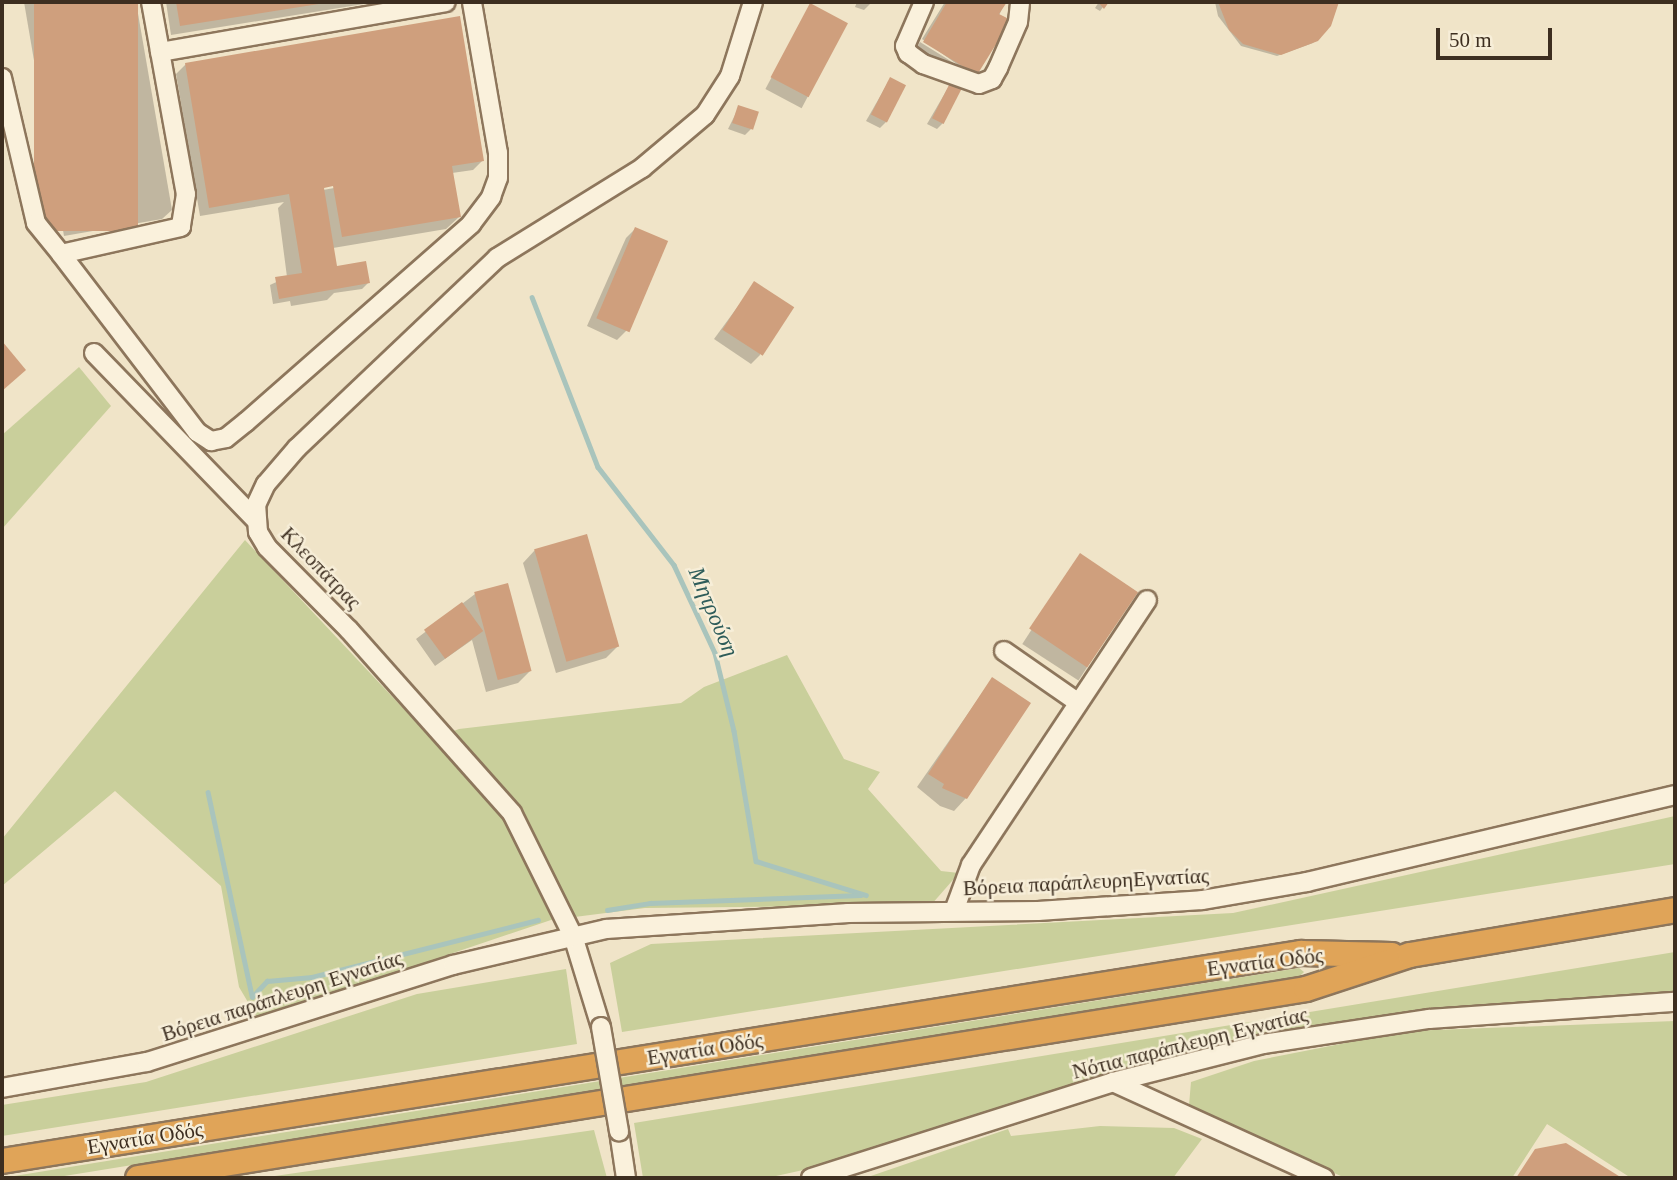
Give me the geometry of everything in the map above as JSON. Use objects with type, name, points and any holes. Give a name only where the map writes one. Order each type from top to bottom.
[{"type":"highway","name":"Εγνατία Οδός","points":[[138,1178],[1306,989],[1410,955],[1675,910]]},
{"type":"highway","name":"Εγνατία Οδός","points":[[2,1161],[1301,953],[1410,955]]},
{"type":"street","points":[[61,254],[181,227],[186,194],[151,2]]},
{"type":"street","points":[[160,52],[446,2]]},
{"type":"street","points":[[2,78],[36,223],[197,432],[211,441],[226,438],[471,224],[491,197],[498,178],[498,153],[472,2]]},
{"type":"street","name":"Κλεοπάτρας","points":[[626,1178],[601,1027],[573,936],[539,862],[501,798],[267,547],[255,519],[259,496],[282,465],[482,271],[511,246],[642,168],[705,115],[730,76],[754,2]]},
{"type":"street","points":[[924,2],[905,46],[908,53],[923,64],[979,84],[992,79],[998,68],[1018,22],[1020,2]]},
{"type":"street","points":[[94,353],[255,519]]},
{"type":"street","points":[[954,911],[971,866],[1076,701],[1147,600]]},
{"type":"street","points":[[1003,651],[1076,701]]},
{"type":"street","name":"Βόρεια παράπλευρηΕγνατίας","points":[[573,936],[687,922],[1152,905],[1241,894],[1675,795]]},
{"type":"street","name":"Βόρεια παράπλευρη Εγνατίας","points":[[2,1088],[147,1062],[453,965],[573,936]]},
{"type":"street","name":"Νότια παράπλευρη Εγνατίας","points":[[811,1178],[1113,1082],[1263,1044],[1343,1030],[1493,1013],[1675,1002]]},
{"type":"street","points":[[1113,1082],[1324,1178]]},
{"type":"green space","points":[[79,367],[111,406],[2,529],[2,435]]},
{"type":"green space","points":[[245,540],[432,739],[459,729],[681,703],[704,687],[787,655],[844,759],[880,772],[868,789],[941,871],[959,873],[931,905],[645,908],[551,920],[258,1019],[239,987],[221,886],[115,791],[2,886],[2,839]]},
{"type":"green space","points":[[1675,816],[1675,864],[622,1032],[610,963],[651,944],[1233,913]]},
{"type":"green space","points":[[1675,952],[1675,1007],[1294,1030],[1124,1074],[844,1161],[767,1178],[643,1178],[634,1123]]},
{"type":"green space","points":[[1299,968],[1304,972],[1300,976],[52,1178],[2,1178]]},
{"type":"green space","points":[[566,969],[577,1044],[2,1136],[2,1105],[146,1082],[417,994]]},
{"type":"green space","points":[[1675,1021],[1675,1178],[1631,1178],[1547,1124],[1512,1178],[1345,1178],[1189,1105],[1191,1082],[1254,1061],[1407,1031]]},
{"type":"green space","points":[[1100,1126],[1174,1128],[1202,1139],[1173,1178],[865,1178],[1008,1129],[1011,1136]]},
{"type":"green space","points":[[594,1130],[607,1178],[261,1178]]},
{"type":"building","points":[[34,2],[138,2],[138,231],[34,231]]},
{"type":"building","points":[[176,2],[325,2],[325,3],[180,26]]},
{"type":"building","points":[[947,2],[1007,2],[999,14],[1011,20],[977,75],[923,42]]},
{"type":"building","points":[[1098,2],[1109,2],[1104,9]]},
{"type":"building","points":[[1218,2],[1339,2],[1331,26],[1318,41],[1281,55],[1243,44],[1229,30]]},
{"type":"building","points":[[810,3],[848,23],[809,97],[771,77]]},
{"type":"building","points":[[460,16],[484,161],[452,166],[461,217],[342,237],[333,186],[324,188],[337,266],[366,261],[370,283],[279,299],[275,277],[302,273],[289,194],[209,208],[185,63]]},
{"type":"building","points":[[890,77],[906,85],[887,123],[871,114]]},
{"type":"building","points":[[952,79],[964,85],[944,124],[932,118]]},
{"type":"building","points":[[738,105],[759,112],[753,130],[732,123]]},
{"type":"building","points":[[635,227],[668,241],[629,332],[596,318]]},
{"type":"building","points":[[754,281],[794,307],[763,356],[722,330]]},
{"type":"building","points":[[2,341],[26,370],[2,391]]},
{"type":"building","points":[[587,534],[619,646],[566,662],[534,549]]},
{"type":"building","points":[[1080,553],[1138,592],[1087,668],[1029,628]]},
{"type":"building","points":[[508,583],[532,671],[498,680],[474,592]]},
{"type":"building","points":[[462,602],[483,631],[445,659],[424,630]]},
{"type":"building","points":[[992,677],[1031,703],[967,799],[942,788],[944,784],[928,774]]},
{"type":"building","points":[[1566,1143],[1622,1178],[1516,1178],[1535,1149]]},
{"type":"waterway","name":"Μητρούση","points":[[532,297],[598,467],[674,565],[715,653],[734,731],[756,861],[866,895]]},
{"type":"waterway","points":[[208,792],[252,996]]},
{"type":"waterway","points":[[607,910],[650,903],[861,895]]},
{"type":"waterway","points":[[252,997],[267,981],[312,977],[538,920]]}]
